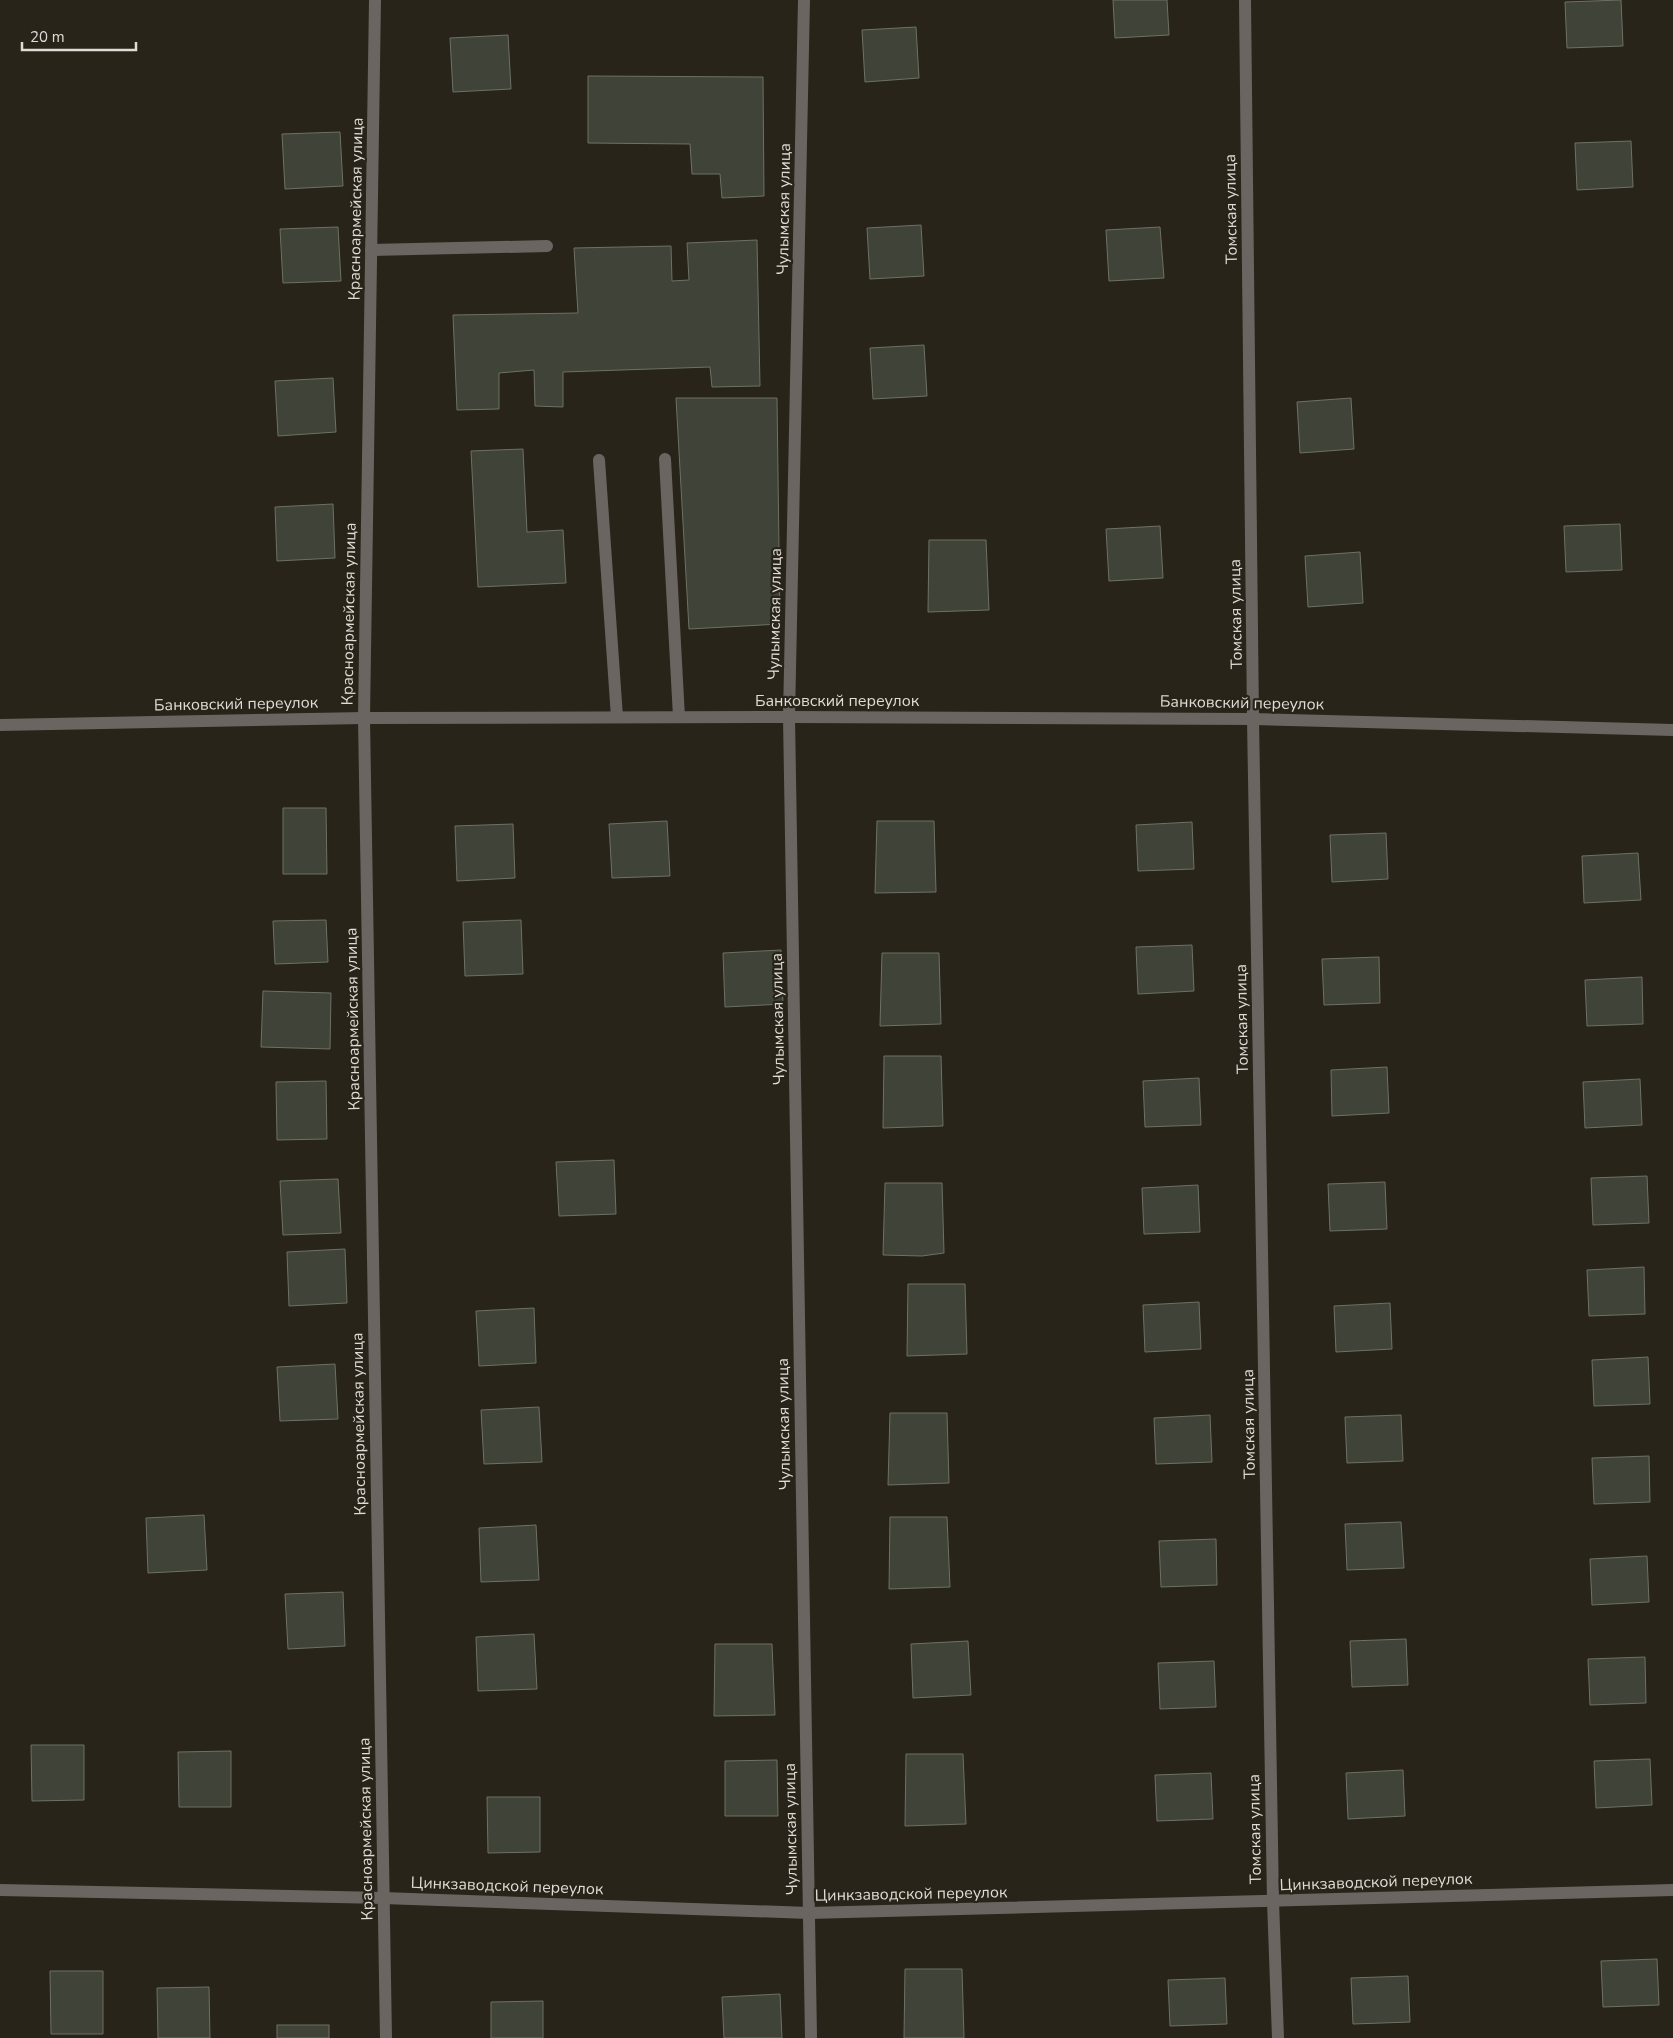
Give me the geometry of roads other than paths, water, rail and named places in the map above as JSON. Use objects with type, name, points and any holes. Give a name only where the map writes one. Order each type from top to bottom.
[{"type":"street","name":"Красноармейская улица","points":[[375,0],[364,718],[386,2038]]},
{"type":"street","name":"Чулымская улица","points":[[804,0],[789,717],[811,2038]]},
{"type":"street","name":"Томская улица","points":[[1245,0],[1253,719],[1273,1901],[1278,2038]]},
{"type":"street","points":[[371,250],[547,246]]},
{"type":"street","points":[[665,459],[679,717]]},
{"type":"street","points":[[599,460],[617,717]]},
{"type":"street","name":"Банковский переулок","points":[[0,725],[364,718],[789,717],[1253,719],[1673,730]]},
{"type":"street","name":"Цинкзаводской переулок","points":[[0,1890],[383,1898],[808,1913],[1673,1890]]}]
